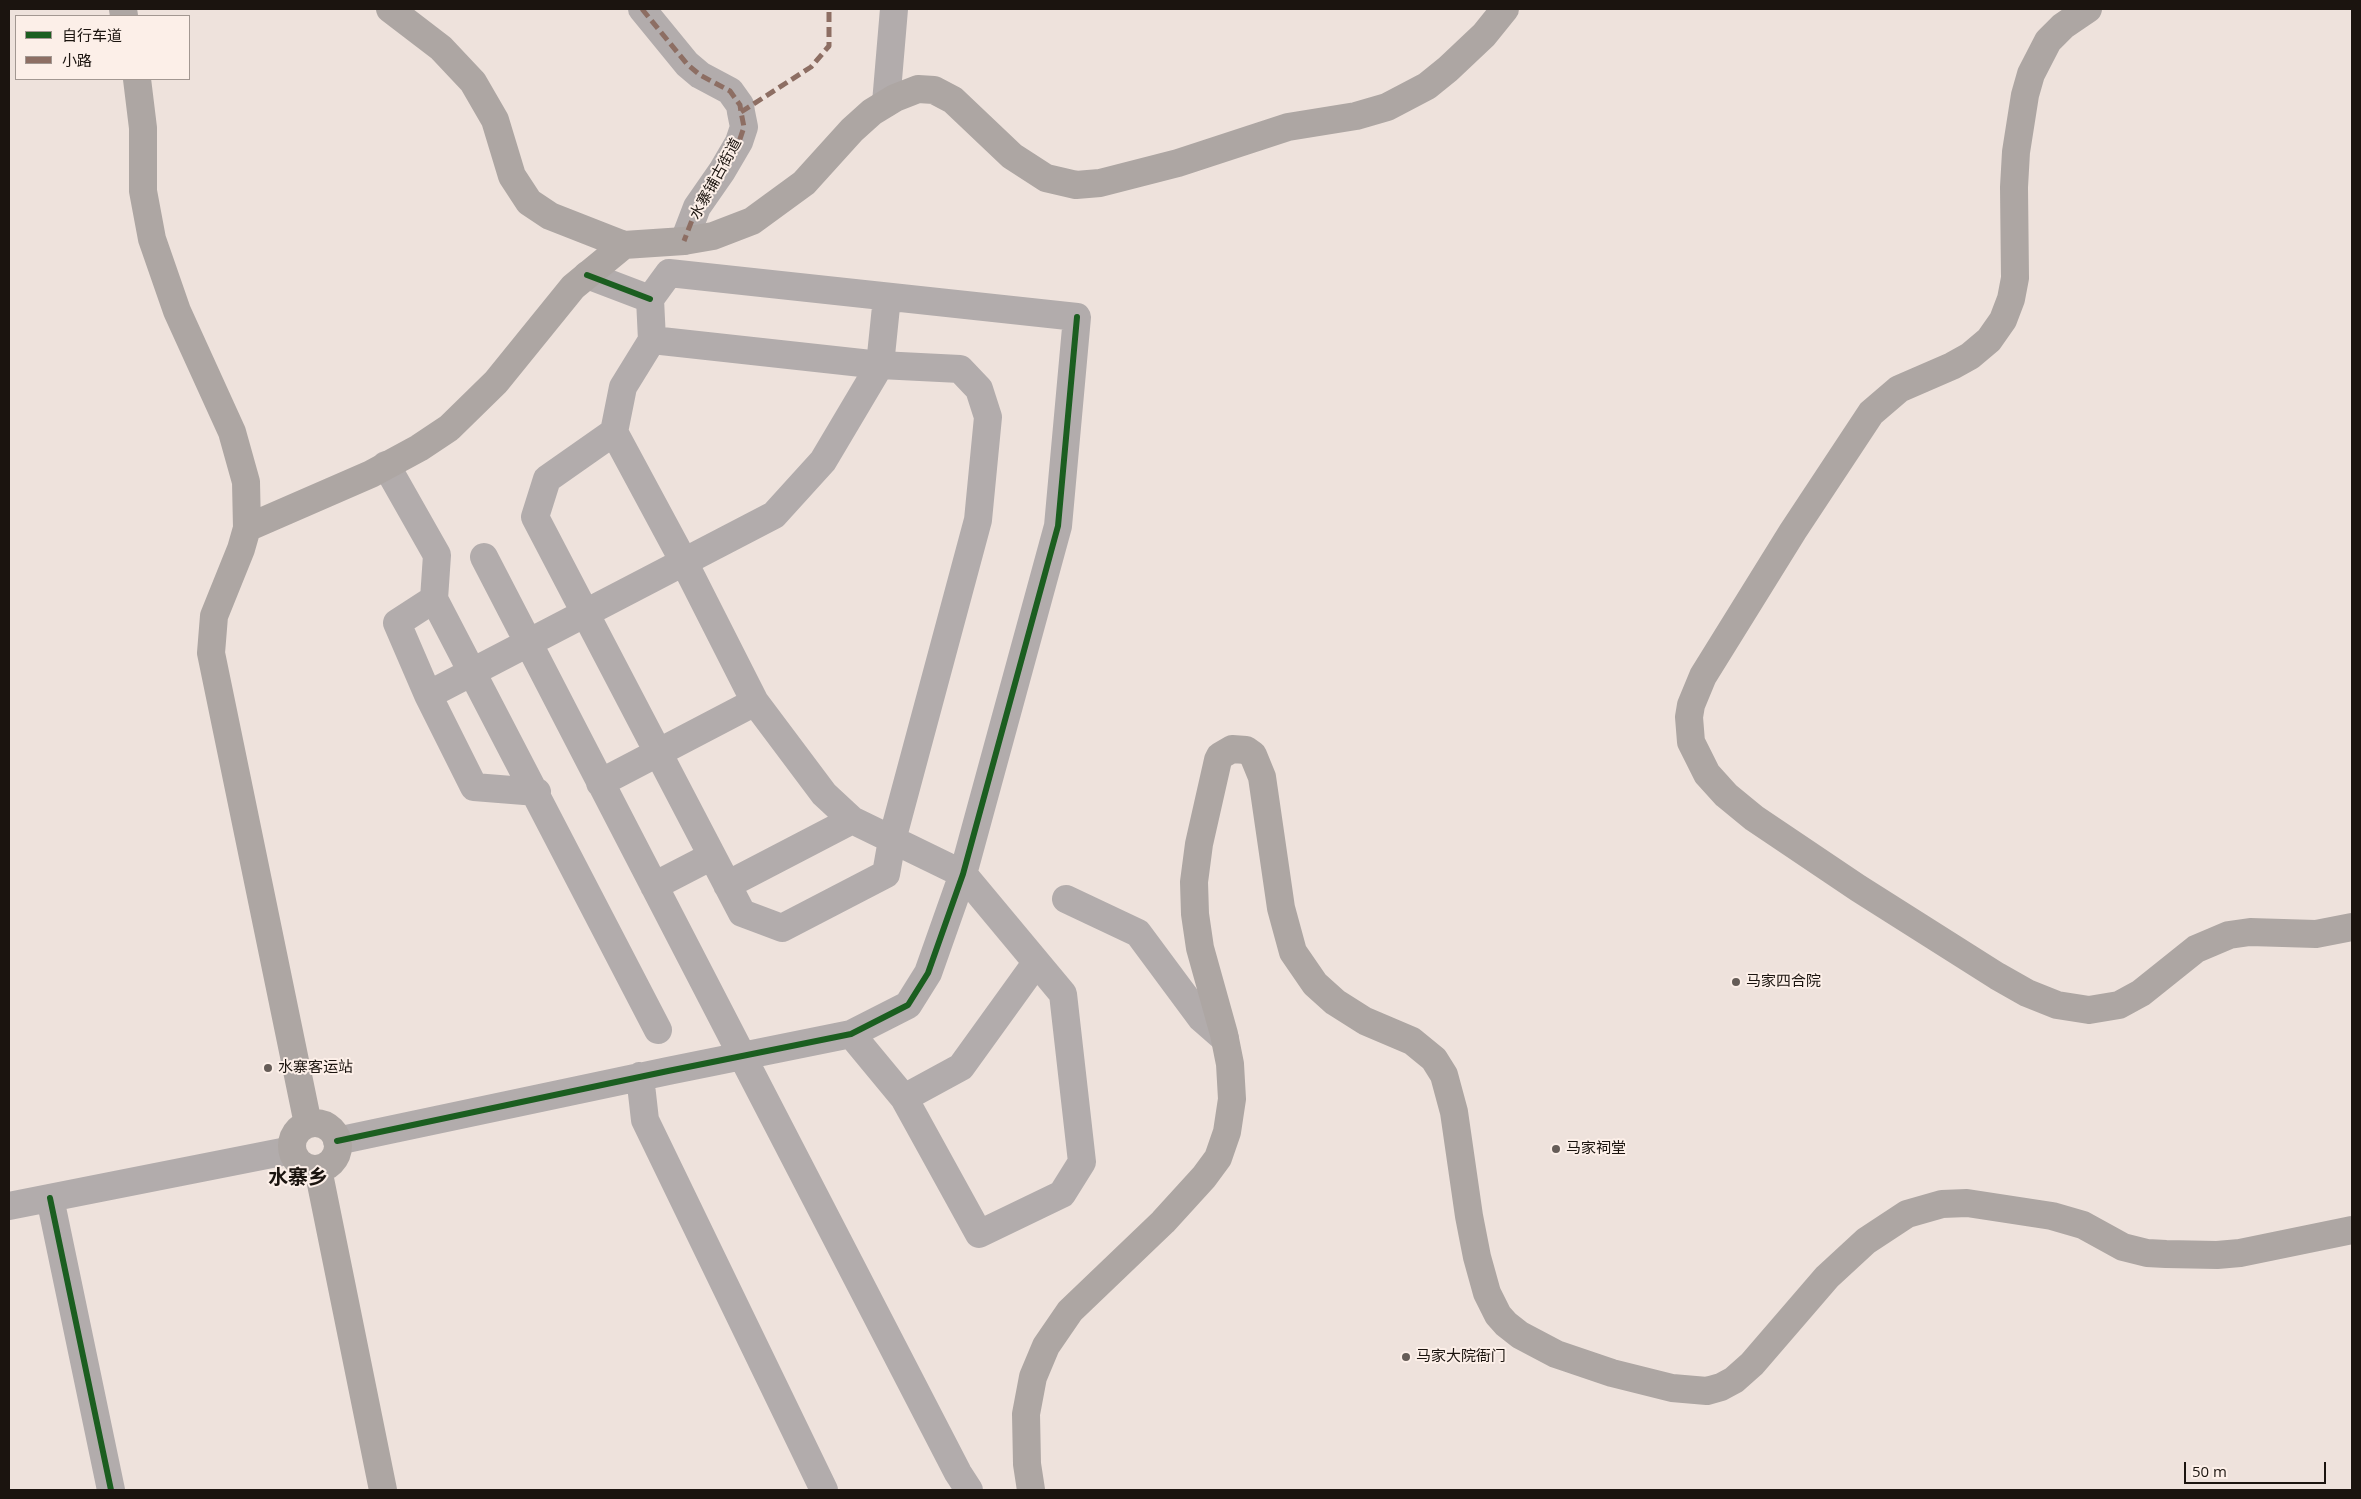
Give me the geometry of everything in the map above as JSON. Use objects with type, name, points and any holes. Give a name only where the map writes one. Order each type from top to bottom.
[{"type":"main road","points":[[390,9],[442,48],[473,82],[495,120],[512,176],[529,202],[550,216],[624,245],[684,242],[738,228],[768,211],[804,183],[852,130],[886,103],[918,89],[943,94],[968,112],[1012,156],[1034,172],[1067,185],[1100,183],[1170,166],[1288,127],[1356,116],[1387,107],[1420,90],[1448,69],[1484,35],[1505,9]]},
{"type":"main road","points":[[2088,9],[2063,26],[2048,41],[2038,57],[2027,88],[2020,118],[2015,178],[2015,278],[2011,299],[2003,320],[1989,340],[1970,356],[1899,389],[1871,413],[1793,531],[1703,676],[1691,705],[1689,717],[1691,742],[1707,774],[1726,795],[1754,818],[1858,888],[1997,976],[2027,993],[2057,1005],[2089,1010],[2119,1005],[2141,993],[2196,949],[2229,935],[2250,932],[2316,934],[2352,927]]},
{"type":"main road","points":[[137,80],[143,128],[143,191],[152,239],[177,312],[232,432],[246,482],[247,528],[241,550],[214,616],[211,653],[308,1124]]},
{"type":"main road","points":[[247,528],[310,502],[386,465],[419,448],[449,428],[496,382],[569,292],[624,245]]},
{"type":"main road","points":[[1032,1490],[1027,1464],[1026,1414],[1031,1386],[1039,1360],[1053,1333],[1070,1311],[1186,1198],[1218,1158],[1227,1132],[1232,1099],[1230,1064],[1200,948],[1195,914],[1194,882],[1198,844],[1218,760],[1224,753],[1239,748],[1253,755],[1262,777],[1280,908],[1293,952],[1315,984],[1335,1002],[1365,1021],[1412,1041],[1434,1059],[1444,1075],[1453,1104],[1469,1216],[1487,1293],[1498,1315],[1506,1324],[1520,1335],[1556,1354],[1612,1373],[1672,1388],[1707,1391],[1721,1387],[1734,1380],[1752,1364],[1827,1277],[1866,1241],[1907,1214],[1942,1204],[1967,1203],[2052,1216],[2083,1225],[2123,1247],[2147,1253],[2217,1255],[2240,1253],[2352,1230]]},
{"type":"main road","points":[[308,1124],[322,1124],[330,1128],[337,1141],[335,1157],[330,1164],[318,1169],[307,1168],[300,1164],[292,1150],[295,1134],[308,1124]]},
{"type":"main road","points":[[318,1169],[383,1490]]},
{"type":"street","name":"水寨铺古街道","points":[[642,9],[687,64],[700,75],[730,91],[740,104],[742,112],[744,127],[739,142],[697,208],[684,242]]},
{"type":"street","points":[[886,103],[894,9]]},
{"type":"street","points":[[337,1141],[640,1076],[851,1034],[908,1004],[928,973],[963,874],[1058,526],[1077,317],[669,273],[650,299],[652,340],[623,387],[614,432],[684,562],[755,702],[824,794],[852,820],[963,874],[1062,994],[1082,1162],[1062,1194],[980,1234],[904,1098],[851,1034]]},
{"type":"street","points":[[587,275],[650,299]]},
{"type":"street","points":[[428,695],[774,515],[824,461],[880,364],[887,297]]},
{"type":"street","points":[[614,432],[547,479],[535,516],[742,913],[782,928],[886,874],[892,840],[978,520],[988,417],[979,389],[960,369],[880,364],[652,340]]},
{"type":"street","points":[[386,465],[437,555],[434,599],[537,792],[658,1030]]},
{"type":"street","points":[[484,558],[958,1473],[969,1490]]},
{"type":"street","points":[[434,599],[397,623],[428,695],[474,787],[537,792]]},
{"type":"street","points":[[600,782],[755,702]]},
{"type":"street","points":[[727,885],[852,820]]},
{"type":"street","points":[[654,886],[712,856]]},
{"type":"street","points":[[1066,899],[1138,933],[1201,1018],[1225,1039]]},
{"type":"street","points":[[904,1098],[961,1067],[1036,963]]},
{"type":"street","points":[[640,1076],[645,1120],[824,1490]]},
{"type":"street","points":[[9,1206],[292,1150]]},
{"type":"street","points":[[50,1198],[110,1490]]},
{"type":"marked path","points":[[642,9],[687,64],[700,75],[730,91],[740,105],[744,127],[739,142],[722,171],[697,207],[684,241]]},
{"type":"marked path","points":[[741,112],[811,67],[829,46],[829,9]]},
{"type":"cycle path","points":[[587,275],[650,299]]},
{"type":"cycle path","points":[[337,1141],[851,1034],[908,1005],[928,973],[963,874],[1058,526],[1077,317]]},
{"type":"cycle path","points":[[50,1198],[111,1490]]},
{"type":"place","name":"马家四合院","points":[[1736,982]]},
{"type":"place","name":"水寨客运站","points":[[268,1068]]},
{"type":"place","name":"马家祠堂","points":[[1556,1149]]},
{"type":"place","name":"马家大院衙门","points":[[1406,1357]]},
{"type":"district","name":"水寨乡","points":[[298,1178]]}]
